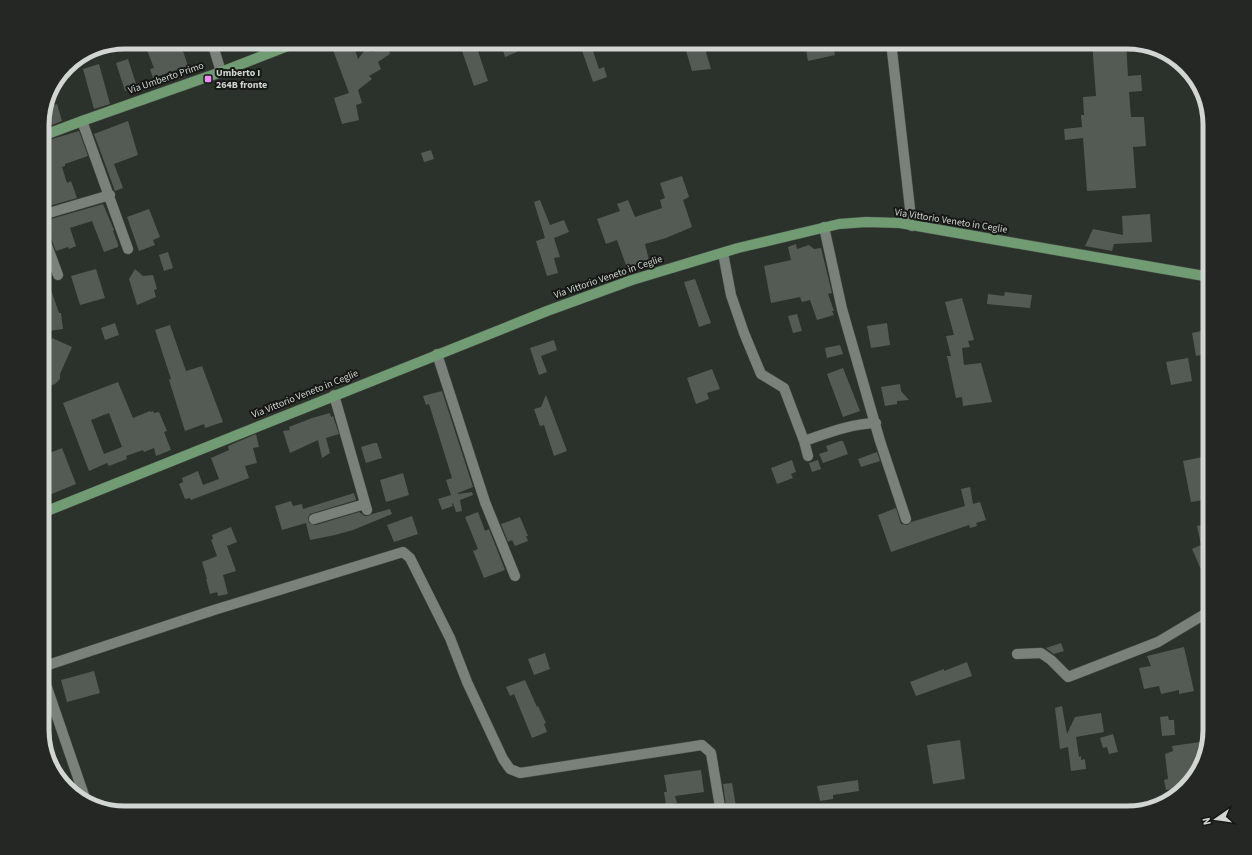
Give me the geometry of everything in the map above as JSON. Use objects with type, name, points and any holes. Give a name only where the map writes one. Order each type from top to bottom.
[{"type":"main road","name":"Via Umberto Primo","points":[[49,133],[82,120],[221,72],[280,49]]},
{"type":"main road","name":"Via Vittorio Veneto in Ceglie","points":[[49,510],[547,311],[632,280],[723,252],[824,227],[839,224],[866,222],[900,223],[1203,276]]},
{"type":"street","points":[[214,49],[221,72]]},
{"type":"street","points":[[892,49],[912,226]]},
{"type":"street","points":[[82,120],[128,249]]},
{"type":"street","points":[[49,213],[110,195]]},
{"type":"street","points":[[824,227],[842,309],[906,519]]},
{"type":"street","points":[[49,251],[58,275]]},
{"type":"street","points":[[723,252],[731,295],[744,333],[761,374],[784,388],[804,441],[808,456]]},
{"type":"street","points":[[437,354],[485,502],[515,576]]},
{"type":"street","points":[[314,519],[366,507],[334,395]]},
{"type":"street","points":[[804,441],[848,426],[876,423]]},
{"type":"street","points":[[49,665],[214,610],[403,552],[410,558],[450,638],[467,682],[503,759],[510,769],[520,773],[702,745],[711,753],[720,806]]},
{"type":"street","points":[[1017,654],[1041,653],[1051,660],[1068,677],[1158,642],[1203,615]]},
{"type":"street","points":[[49,693],[83,793]]},
{"type":"building","points":[[142,49],[182,49],[188,66],[153,78],[150,69],[154,68],[147,50],[143,51]]},
{"type":"building","points":[[333,49],[355,49],[358,59],[365,50],[373,52],[376,49],[388,49],[390,54],[378,62],[381,69],[369,76],[372,79],[358,90],[362,103],[356,105],[359,120],[342,124],[334,98],[349,93]]},
{"type":"building","points":[[461,49],[477,49],[488,81],[474,86]]},
{"type":"building","points":[[503,49],[516,49],[517,52],[505,57]]},
{"type":"building","points":[[581,49],[592,49],[599,69],[604,67],[607,77],[593,82]]},
{"type":"building","points":[[685,49],[705,49],[711,69],[692,71]]},
{"type":"building","points":[[834,49],[835,55],[808,61],[806,50]]},
{"type":"building","points":[[1093,49],[1126,49],[1128,76],[1141,75],[1142,91],[1129,92],[1131,117],[1144,117],[1146,146],[1133,147],[1136,188],[1087,191],[1083,138],[1065,140],[1064,129],[1082,127],[1081,115],[1084,115],[1083,97],[1096,96]]},
{"type":"building","points":[[128,59],[137,87],[125,91],[116,63]]},
{"type":"building","points":[[99,64],[110,104],[94,109],[83,69]]},
{"type":"building","points":[[57,104],[62,121],[49,126],[50,110],[51,106]]},
{"type":"building","points":[[128,121],[138,155],[114,164],[123,188],[115,191],[94,134]]},
{"type":"building","points":[[79,131],[88,156],[65,164],[65,166],[62,167],[67,183],[71,181],[77,198],[49,206],[49,140]]},
{"type":"building","points":[[431,150],[434,159],[424,162],[421,153]]},
{"type":"building","points":[[682,176],[689,197],[683,200],[692,227],[666,238],[645,244],[649,260],[627,268],[617,240],[606,244],[597,219],[620,211],[617,204],[628,200],[635,217],[662,208],[660,200],[665,198],[660,183]]},
{"type":"building","points":[[540,200],[550,225],[564,220],[569,232],[554,238],[560,257],[554,258],[558,273],[547,276],[536,241],[545,238],[534,202]]},
{"type":"building","points":[[103,204],[114,230],[113,231],[118,247],[104,252],[92,221],[70,228],[76,246],[69,249],[68,247],[56,251],[49,234],[49,220]]},
{"type":"building","points":[[149,209],[160,237],[153,240],[155,245],[139,251],[127,217]]},
{"type":"building","points":[[1150,214],[1152,242],[1114,244],[1112,251],[1085,246],[1093,229],[1123,235],[1122,216]]},
{"type":"building","points":[[796,244],[797,249],[809,245],[814,249],[821,248],[832,293],[828,294],[834,315],[817,320],[810,300],[802,302],[800,297],[771,303],[764,266],[791,260],[788,247]]},
{"type":"building","points":[[168,252],[173,268],[164,271],[159,255]]},
{"type":"building","points":[[96,269],[105,298],[80,305],[71,276]]},
{"type":"building","points":[[135,269],[143,276],[153,275],[157,289],[154,290],[156,297],[137,305],[129,279]]},
{"type":"building","points":[[695,279],[711,323],[699,327],[684,282]]},
{"type":"building","points":[[49,290],[51,290],[59,313],[61,313],[63,329],[49,331]]},
{"type":"building","points":[[1005,292],[1032,295],[1030,308],[987,304],[988,294],[1004,296]]},
{"type":"building","points":[[962,298],[974,340],[968,341],[970,347],[962,348],[964,365],[981,363],[992,402],[963,406],[962,397],[956,398],[947,356],[951,356],[946,336],[954,335],[945,302]]},
{"type":"building","points":[[797,314],[802,331],[793,333],[788,316]]},
{"type":"building","points":[[115,323],[119,335],[105,340],[101,328]]},
{"type":"building","points":[[887,323],[890,345],[871,348],[867,326]]},
{"type":"building","points":[[170,325],[186,371],[202,366],[223,422],[205,428],[204,424],[185,431],[169,380],[171,379],[155,330]]},
{"type":"building","points":[[1203,331],[1203,354],[1196,356],[1192,333]]},
{"type":"building","points":[[52,338],[72,347],[60,374],[60,379],[55,384],[49,386],[49,345]]},
{"type":"building","points":[[554,340],[557,350],[541,356],[547,372],[539,375],[530,348]]},
{"type":"building","points":[[840,345],[843,354],[827,358],[825,348]]},
{"type":"building","points":[[1188,358],[1192,381],[1171,385],[1166,362]]},
{"type":"building","points":[[843,368],[860,411],[843,417],[827,374]]},
{"type":"building","points":[[712,369],[720,389],[707,393],[709,399],[696,404],[687,378]]},
{"type":"building","points":[[118,382],[133,418],[150,411],[153,411],[154,413],[159,412],[167,431],[164,432],[171,450],[156,456],[154,448],[144,452],[143,450],[126,456],[127,459],[109,466],[107,463],[89,471],[63,403]],"holes":[[[109,413],[122,447],[104,454],[91,420]]]},
{"type":"building","points":[[900,384],[901,391],[909,400],[897,401],[897,404],[885,406],[881,387]]},
{"type":"building","points":[[442,391],[473,487],[458,493],[472,492],[473,495],[460,500],[462,511],[456,512],[453,503],[453,506],[442,510],[438,499],[451,495],[446,480],[452,478],[429,404],[426,405],[423,396]]},
{"type":"building","points":[[546,395],[567,451],[554,456],[544,425],[540,426],[534,409],[541,407]]},
{"type":"building","points":[[330,413],[331,417],[333,416],[339,434],[326,438],[330,453],[322,458],[318,440],[290,453],[283,431],[290,430],[289,427],[312,418]]},
{"type":"building","points":[[256,434],[259,447],[253,448],[257,463],[245,466],[249,478],[191,500],[190,498],[185,499],[179,484],[183,482],[182,478],[198,471],[203,485],[219,479],[211,458],[229,450],[228,446]]},
{"type":"building","points":[[843,441],[848,454],[823,463],[819,454],[828,451],[826,446]]},
{"type":"building","points":[[377,443],[382,458],[366,463],[361,447]]},
{"type":"building","points":[[62,448],[76,484],[49,495],[49,453]]},
{"type":"building","points":[[877,452],[880,461],[861,467],[858,459]]},
{"type":"building","points":[[1203,457],[1203,500],[1191,502],[1183,461]]},
{"type":"building","points":[[792,460],[796,472],[791,474],[793,478],[777,484],[771,468]]},
{"type":"building","points":[[818,460],[821,469],[812,472],[809,463]]},
{"type":"building","points":[[403,473],[409,495],[386,502],[380,480]]},
{"type":"building","points":[[970,487],[973,504],[980,502],[986,520],[976,523],[977,526],[970,528],[969,525],[891,552],[878,515],[896,508],[901,524],[908,525],[911,522],[965,506],[961,489]]},
{"type":"building","points":[[354,493],[356,500],[310,514],[308,518],[309,523],[316,525],[359,512],[365,516],[368,516],[390,509],[392,514],[353,530],[310,540],[306,523],[282,530],[275,506],[291,501],[293,506],[302,504],[303,509]]},
{"type":"building","points":[[478,512],[485,531],[489,529],[505,570],[484,578],[473,551],[478,549],[465,517]]},
{"type":"building","points":[[412,516],[418,534],[394,542],[387,525]]},
{"type":"building","points":[[520,517],[528,536],[526,536],[528,541],[515,546],[512,540],[508,542],[501,524]]},
{"type":"building","points":[[1203,525],[1203,574],[1192,549],[1201,545],[1197,526]]},
{"type":"building","points":[[231,527],[237,542],[227,546],[236,571],[223,575],[228,594],[218,596],[217,592],[210,594],[202,562],[217,556],[211,540],[213,539],[212,535]]},
{"type":"building","points":[[1061,643],[1064,651],[1054,654],[1046,648]]},
{"type":"building","points":[[1184,647],[1194,691],[1179,694],[1179,690],[1161,694],[1159,686],[1144,689],[1139,668],[1151,666],[1147,656]]},
{"type":"building","points":[[545,653],[550,669],[534,675],[528,659]]},
{"type":"building","points":[[967,662],[972,676],[916,696],[910,682]]},
{"type":"building","points":[[94,671],[100,693],[67,702],[61,680]]},
{"type":"building","points":[[525,680],[546,723],[544,724],[547,732],[532,738],[514,694],[510,696],[506,687]]},
{"type":"building","points":[[1062,706],[1067,734],[1075,717],[1101,713],[1104,732],[1076,737],[1079,757],[1081,756],[1081,760],[1085,759],[1086,769],[1071,771],[1068,747],[1060,749],[1055,708]]},
{"type":"building","points":[[1168,716],[1169,720],[1174,720],[1175,735],[1162,736],[1160,717]]},
{"type":"building","points":[[1113,734],[1118,752],[1109,754],[1107,747],[1103,748],[1100,738]]},
{"type":"building","points":[[960,740],[965,779],[933,784],[927,745]]},
{"type":"building","points":[[1202,742],[1193,768],[1182,782],[1178,783],[1177,787],[1166,790],[1164,780],[1168,779],[1165,754],[1173,751],[1172,746]]},
{"type":"building","points":[[701,770],[704,792],[675,796],[677,803],[666,805],[664,792],[667,792],[664,775]]},
{"type":"building","points":[[858,780],[859,791],[833,795],[833,799],[820,801],[817,786]]},
{"type":"building","points":[[732,783],[736,806],[726,806],[723,784]]},
{"type":"place","name":"Umberto I 264B fronte","points":[[208,79]]}]
